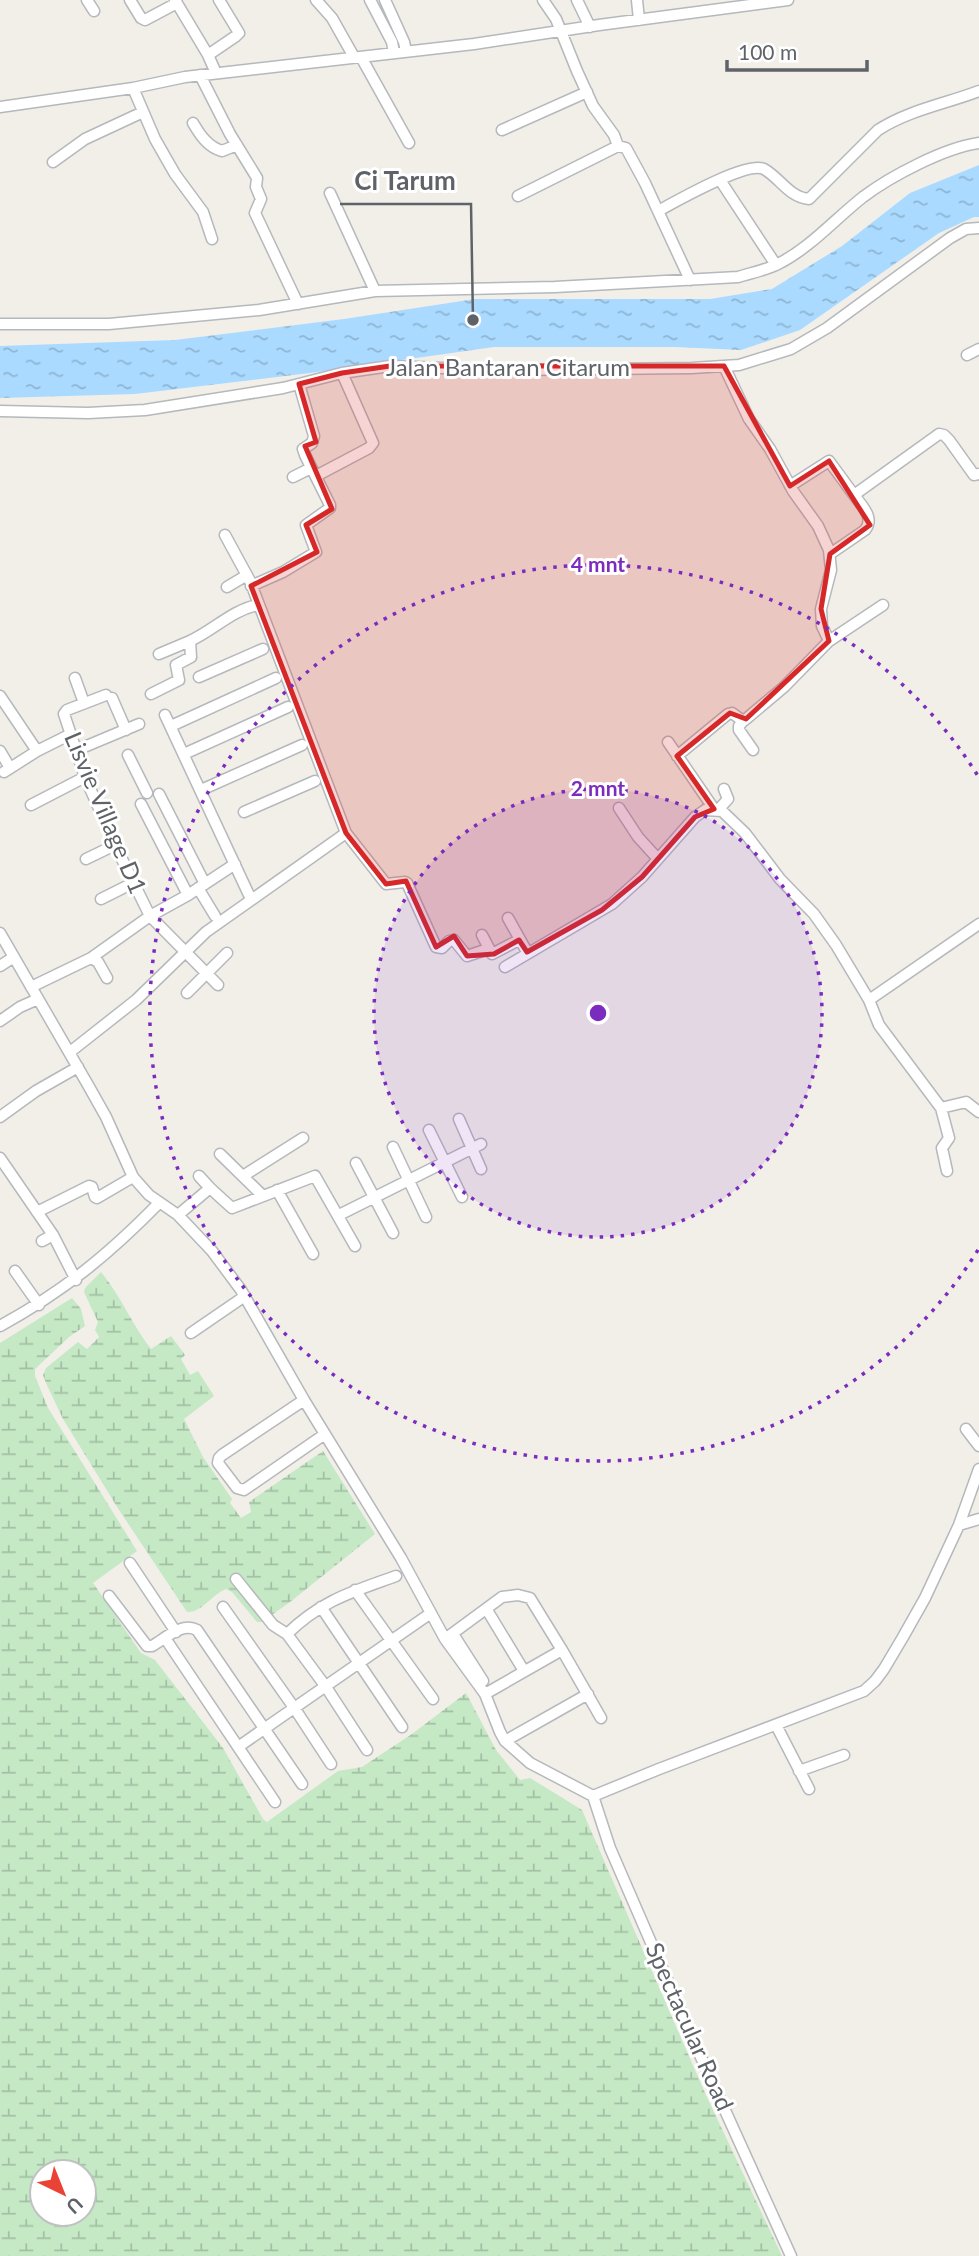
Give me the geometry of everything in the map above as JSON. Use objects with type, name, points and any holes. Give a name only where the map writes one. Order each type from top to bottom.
[{"type":"street","points":[[87,0],[94,11]]},
{"type":"street","points":[[130,0],[145,20],[176,2],[216,73]]},
{"type":"street","points":[[316,0],[332,18],[358,57],[409,143]]},
{"type":"street","points":[[370,0],[392,42],[394,53]]},
{"type":"street","points":[[385,0],[406,51]]},
{"type":"street","points":[[543,0],[562,31],[593,106],[614,135],[618,146]]},
{"type":"street","points":[[577,0],[590,27]]},
{"type":"street","points":[[637,0],[639,20]]},
{"type":"street","points":[[0,107],[133,88],[200,75],[474,44],[788,0]]},
{"type":"street","points":[[208,55],[239,33],[221,1]]},
{"type":"street","points":[[200,75],[258,180],[256,187],[261,199],[255,213],[298,304]]},
{"type":"street","points":[[133,88],[162,152],[203,212],[212,240]]},
{"type":"street","points":[[658,211],[720,180],[756,167],[765,170],[795,195],[809,199],[878,130],[918,111],[979,91]]},
{"type":"street","points":[[502,130],[587,92]]},
{"type":"street","points":[[52,162],[85,139],[143,112]]},
{"type":"street","points":[[193,123],[216,149],[222,151],[237,145]]},
{"type":"street","points":[[0,324],[109,324],[259,310],[375,291],[555,287],[737,277],[776,265],[813,239],[866,195],[918,163],[979,143]]},
{"type":"street","points":[[518,196],[618,146],[626,148],[690,280]]},
{"type":"street","points":[[720,180],[776,265]]},
{"type":"street","points":[[330,192],[375,291]]},
{"type":"street","name":"Jalan Bantaran Citarum","points":[[0,411],[88,413],[145,410],[234,397],[342,373],[390,366],[496,370],[739,365],[791,349],[827,328],[950,238],[966,229],[979,228]]},
{"type":"street","points":[[967,355],[979,349]]},
{"type":"street","points":[[724,366],[748,419],[818,526],[830,554],[831,570],[821,609],[822,626],[829,642]]},
{"type":"street","points":[[293,477],[313,472],[369,448],[373,443],[342,373]]},
{"type":"street","points":[[251,586],[283,572],[316,551],[306,524],[328,512],[330,505],[303,449],[312,443],[314,436],[299,384]]},
{"type":"street","points":[[854,495],[939,435],[944,435],[949,440],[974,475],[979,474]]},
{"type":"street","points":[[790,486],[829,461],[870,518],[870,525],[865,530],[830,554]]},
{"type":"street","points":[[225,535],[247,575],[346,833],[386,884],[407,883],[436,947],[442,948],[452,940],[457,942],[467,956],[488,949]]},
{"type":"street","points":[[227,587],[247,575]]},
{"type":"street","points":[[159,654],[212,630],[239,610],[258,605]]},
{"type":"street","points":[[753,750],[739,730],[743,721],[784,687],[829,642],[883,605]]},
{"type":"street","points":[[176,665],[191,657],[190,641]]},
{"type":"street","points":[[150,694],[179,681],[170,649]]},
{"type":"street","points":[[199,677],[263,649]]},
{"type":"street","points":[[75,678],[84,703],[109,697],[126,730]]},
{"type":"street","points":[[171,726],[276,678]]},
{"type":"street","points":[[0,696],[37,751]]},
{"type":"street","name":"Lisvie Village D1","points":[[84,703],[64,714],[85,777],[114,845],[150,916],[218,985]]},
{"type":"street","points":[[184,754],[288,707]]},
{"type":"street","points":[[677,756],[728,714],[732,713],[743,721]]},
{"type":"street","points":[[166,715],[249,895]]},
{"type":"street","points":[[77,750],[139,724]]},
{"type":"street","points":[[0,751],[7,770],[71,734]]},
{"type":"street","points":[[668,742],[716,809],[726,814],[745,834],[780,879],[814,914],[836,945],[869,1000],[879,1025],[941,1108],[949,1138],[942,1150],[947,1171]]},
{"type":"street","points":[[201,790],[302,745]]},
{"type":"street","points":[[128,755],[147,793]]},
{"type":"street","points":[[31,805],[85,777]]},
{"type":"street","points":[[244,812],[315,781]]},
{"type":"street","points":[[505,967],[612,904],[658,859],[695,817],[705,810],[716,809],[728,799],[724,789]]},
{"type":"street","points":[[159,794],[215,916]]},
{"type":"street","points":[[141,804],[188,895]]},
{"type":"street","points":[[619,808],[638,837],[658,859]]},
{"type":"street","points":[[70,1052],[136,1000],[216,924],[346,833]]},
{"type":"street","points":[[86,859],[114,845]]},
{"type":"street","points":[[31,987],[91,958],[150,916],[235,864]]},
{"type":"street","points":[[101,899],[133,883]]},
{"type":"street","points":[[508,918],[527,953]]},
{"type":"street","points":[[869,1000],[979,924]]},
{"type":"street","points":[[0,933],[106,1117],[133,1177],[159,1203],[178,1215],[217,1256],[245,1296],[304,1400],[401,1558],[430,1613],[487,1693],[505,1741],[530,1763],[593,1797],[864,1691],[875,1681],[925,1598],[959,1525],[978,1472]]},
{"type":"street","points":[[482,935],[491,954],[519,940]]},
{"type":"street","points":[[187,993],[227,953]]},
{"type":"street","points":[[0,966],[14,957]]},
{"type":"street","points":[[91,958],[99,962],[107,978]]},
{"type":"street","points":[[0,1021],[19,1007],[38,999]]},
{"type":"street","points":[[0,1117],[36,1091],[78,1067]]},
{"type":"street","points":[[941,1108],[966,1102],[979,1112]]},
{"type":"street","points":[[459,1119],[477,1146],[481,1169]]},
{"type":"street","points":[[429,1130],[462,1197]]},
{"type":"street","points":[[243,1176],[303,1138]]},
{"type":"street","points":[[339,1214],[477,1146]]},
{"type":"street","points":[[393,1147],[426,1217]]},
{"type":"street","points":[[220,1154],[263,1196]]},
{"type":"street","points":[[0,1158],[53,1235],[76,1280]]},
{"type":"street","points":[[356,1163],[393,1233]]},
{"type":"street","points":[[199,1177],[231,1208],[315,1176],[355,1246]]},
{"type":"street","points":[[37,1212],[89,1186],[97,1198],[133,1177]]},
{"type":"street","points":[[178,1215],[210,1188]]},
{"type":"street","points":[[277,1190],[313,1254]]},
{"type":"street","points":[[0,1326],[39,1305],[76,1280],[127,1236],[159,1203]]},
{"type":"street","points":[[43,1241],[53,1235]]},
{"type":"street","points":[[15,1272],[39,1305]]},
{"type":"street","points":[[191,1333],[245,1296]]},
{"type":"street","points":[[304,1400],[222,1455],[218,1463],[237,1488],[244,1490],[325,1434]]},
{"type":"street","points":[[966,1429],[979,1446]]},
{"type":"street","points":[[959,1525],[979,1520]]},
{"type":"street","points":[[130,1563],[176,1632]]},
{"type":"street","points":[[287,1634],[303,1619],[346,1593],[396,1576]]},
{"type":"street","points":[[236,1579],[273,1625],[287,1634],[368,1750]]},
{"type":"street","points":[[355,1590],[433,1699]]},
{"type":"street","points":[[449,1637],[506,1595],[528,1596],[601,1718]]},
{"type":"street","points":[[109,1596],[145,1645],[152,1646],[187,1627],[197,1630],[302,1784]]},
{"type":"street","points":[[223,1606],[331,1764]]},
{"type":"street","points":[[321,1607],[402,1727]]},
{"type":"street","points":[[487,1610],[524,1671]]},
{"type":"street","points":[[238,1747],[430,1613]]},
{"type":"street","points":[[165,1638],[275,1802]]},
{"type":"street","points":[[487,1693],[562,1650]]},
{"type":"street","points":[[505,1741],[588,1694]]},
{"type":"street","points":[[776,1725],[809,1789]]},
{"type":"street","points":[[799,1771],[844,1755]]},
{"type":"street","name":"Spectacular Road","points":[[593,1797],[610,1848],[790,2256]]},
{"type":"highlighted area","points":[[390,366],[724,366],[790,486],[829,461],[870,525],[830,554],[821,609],[829,641],[746,719],[730,713],[677,756],[714,809],[695,817],[642,877],[602,910],[527,952],[519,940],[494,954],[467,956],[454,936],[436,947],[406,881],[386,884],[346,833],[251,586],[317,552],[306,525],[332,509],[305,446],[316,442],[299,384],[342,373]]},
{"type":"green space","points":[[101,1272],[151,1349],[171,1336],[185,1355],[181,1359],[190,1375],[198,1371],[214,1396],[184,1419],[203,1457],[232,1499],[230,1503],[241,1518],[251,1512],[249,1502],[323,1451],[375,1534],[262,1622],[257,1622],[232,1592],[226,1589],[197,1610],[187,1612],[119,1510],[63,1419],[46,1383],[43,1375],[46,1368],[78,1342],[87,1349],[99,1337],[95,1330],[98,1322],[84,1292]]},
{"type":"green space","points":[[72,1298],[81,1309],[85,1326],[35,1369],[35,1376],[48,1408],[137,1551],[93,1583],[141,1653],[155,1660],[223,1748],[263,1819],[267,1822],[338,1771],[362,1767],[466,1693],[496,1750],[520,1780],[530,1778],[582,1810],[705,2093],[782,2256],[0,2256],[0,1343]]},
{"type":"water","points":[[979,165],[979,217],[939,233],[800,330],[741,350],[675,347],[494,347],[135,394],[0,398],[0,346],[175,340],[475,299],[710,299],[772,289],[842,246],[910,193]]},
{"type":"place","name":"Ci Tarum","points":[[473,320]]}]
